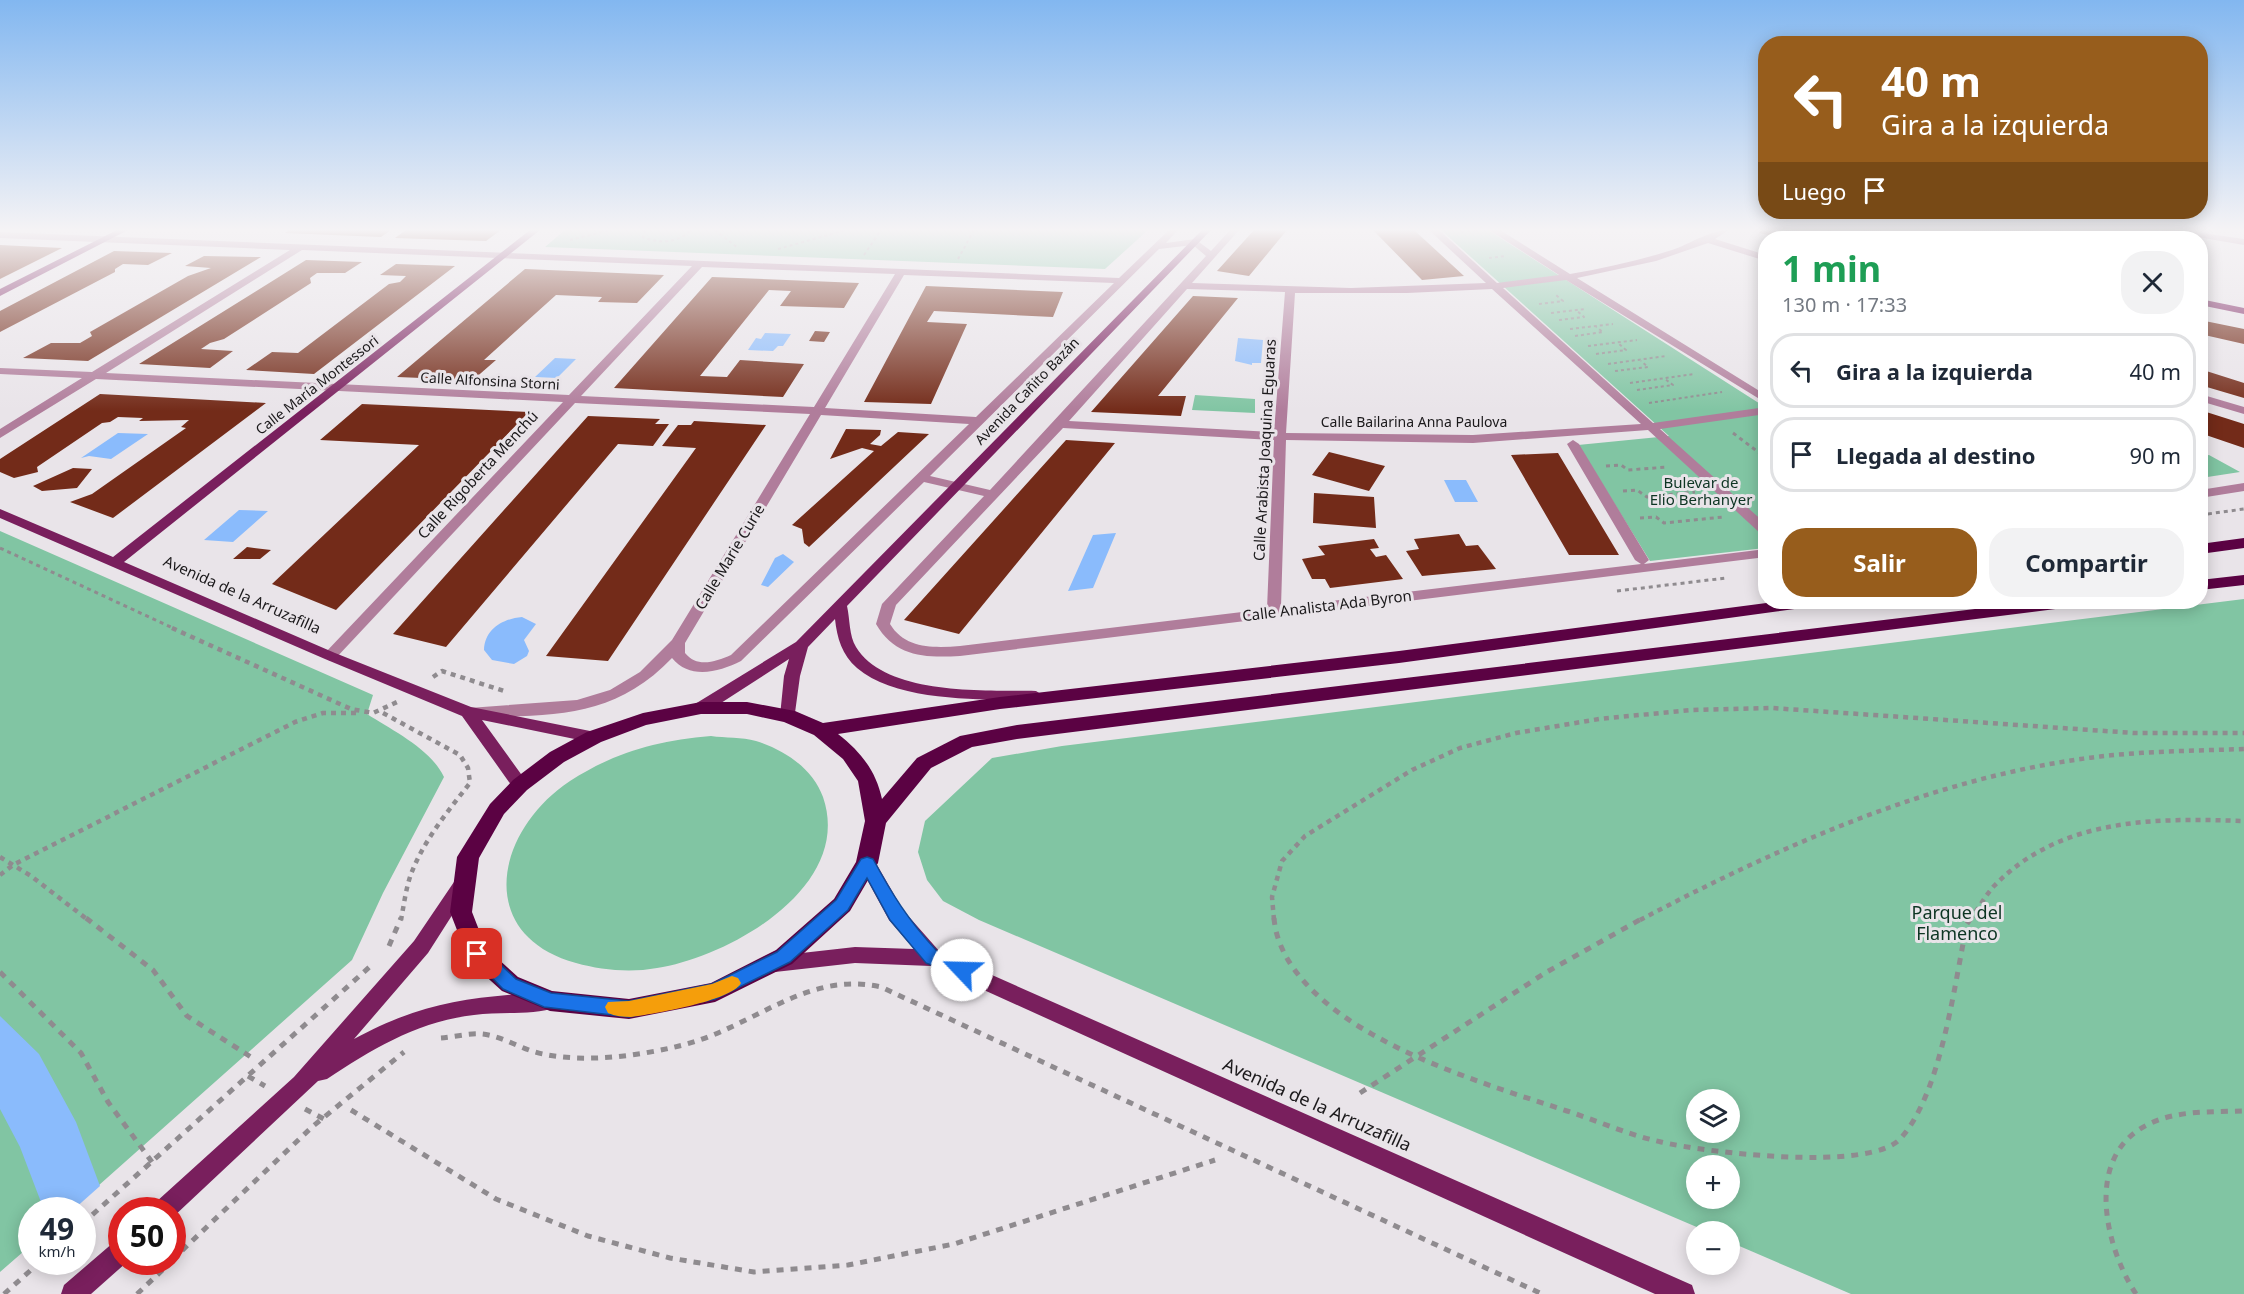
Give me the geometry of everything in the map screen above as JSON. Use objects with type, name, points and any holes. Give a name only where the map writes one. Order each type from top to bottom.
[{"type":"highway","points":[[2208,548],[2244,543]]},
{"type":"highway","points":[[2208,584],[2244,580]]},
{"type":"highway","points":[[821,730],[850,723],[1399,657],[1758,609]]},
{"type":"highway","points":[[876,820],[924,763],[967,741],[1064,726],[2014,609]]},
{"type":"highway","points":[[701,708],[747,708],[788,716],[821,730],[850,754],[868,780],[876,820],[867,863],[842,905],[784,957],[715,992],[629,1009],[550,1001],[510,984],[477,954],[461,912],[468,857],[497,808],[520,784],[557,757],[594,737],[643,718],[701,708]]},
{"type":"main road","name":"Calle María Montessori","points":[[115,562],[339,388],[460,290]]},
{"type":"main road","name":"Avenida Cañito Bazán","points":[[701,708],[801,645],[1148,290]]},
{"type":"main road","points":[[2208,304],[2244,311]]},
{"type":"main road","name":"Avenida de la Arruzafilla","points":[[0,513],[330,656],[468,712],[594,737]]},
{"type":"main road","points":[[840,606],[849,648],[868,668],[906,686],[951,693],[1060,696]]},
{"type":"main road","name":"Avenida Cañito Bazán","points":[[788,716],[792,676],[801,645]]},
{"type":"main road","points":[[468,712],[520,784]]},
{"type":"main road","name":"Avenida de la Arruzafilla","points":[[867,863],[896,915],[933,958]]},
{"type":"main road","points":[[178,1197],[302,1084],[421,947],[465,881]]},
{"type":"main road","name":"Avenida de la Arruzafilla","points":[[768,965],[855,955],[933,958],[1683,1294]]},
{"type":"main road","points":[[302,1084],[357,1046],[415,1021],[466,1007],[550,1001]]},
{"type":"main road","points":[[73,1294],[108,1263]]},
{"type":"street","points":[[0,434],[231,290]]},
{"type":"street","name":"Calle Rigoberta Menchú","points":[[330,656],[674,290]]},
{"type":"street","name":"Calle Marie Curie","points":[[468,712],[555,710],[593,702],[634,684],[678,643],[889,290]]},
{"type":"street","name":"Avenida Cañito Bazán","points":[[678,643],[677,654],[682,662],[695,667],[710,668],[736,658],[1113,290]]},
{"type":"street","points":[[920,477],[995,495],[1180,290]]},
{"type":"street","name":"Calle Arabista Joaquina Eguaras","points":[[1274,612],[1280,436],[1290,290]]},
{"type":"street","points":[[1327,290],[1399,290]]},
{"type":"street","points":[[1501,290],[1758,524]]},
{"type":"street","points":[[1588,290],[1758,395]]},
{"type":"street","name":"Calle Alfonsina Storni","points":[[0,371],[817,411],[979,422]]},
{"type":"street","points":[[2208,400],[2244,411]]},
{"type":"street","name":"Calle Bailarina Anna Paulova","points":[[1060,424],[1280,436],[1472,439],[1652,428],[1758,411]]},
{"type":"street","points":[[1573,444],[1642,560]]},
{"type":"street","points":[[2208,493],[2244,487]]},
{"type":"street","name":"Calle Analista Ada Byron","points":[[995,495],[890,604],[883,624],[892,639],[914,650],[936,653],[960,651],[1758,554]]},
{"type":"path","points":[[1535,304],[1563,301],[1556,295]]},
{"type":"path","points":[[1545,314],[1594,307]]},
{"type":"path","points":[[1553,320],[1584,316],[1575,310]]},
{"type":"path","points":[[1564,330],[1618,323]]},
{"type":"path","points":[[1572,336],[1603,332],[1595,326]]},
{"type":"path","points":[[1584,347],[1642,339]]},
{"type":"path","points":[[1593,354],[1626,350],[1617,343]]},
{"type":"path","points":[[1605,364],[1670,356]]},
{"type":"path","points":[[1613,371],[1648,367],[1641,360]]},
{"type":"path","points":[[1626,384],[1697,373]]},
{"type":"path","points":[[1634,391],[1673,385],[1665,379]]},
{"type":"path","points":[[1628,406],[1724,392]]},
{"type":"path","points":[[1714,419],[1758,451]]},
{"type":"path","points":[[1587,468],[1621,465],[1628,470],[1677,466]]},
{"type":"path","points":[[1602,493],[1637,490],[1647,496],[1704,491]]},
{"type":"path","points":[[2208,513],[2244,509]]},
{"type":"path","points":[[1618,519],[1656,517],[1665,523],[1732,516]]},
{"type":"path","points":[[0,548],[333,703],[366,714]]},
{"type":"path","points":[[2244,734],[2047,728],[1772,708],[1691,710],[1599,719],[1516,733],[1460,748],[1412,770],[1305,836],[1282,861],[1272,897],[1275,936],[1295,972],[1321,998],[1368,1032],[1417,1057],[1519,1095],[1660,1142],[1723,1152],[1831,1158],[1874,1153],[1900,1140],[1920,1108],[1934,1079],[1967,924],[1993,887],[2022,861],[2073,834],[2126,823],[2186,819],[2244,821]]},
{"type":"path","points":[[0,875],[13,865],[304,718],[323,713],[382,713],[460,755],[468,766],[471,776],[470,783],[434,829],[422,849],[411,876],[400,927],[385,950]]},
{"type":"path","points":[[1360,1093],[1572,957],[1768,855],[1876,813],[1966,785],[2056,763],[2140,752],[2244,749]]},
{"type":"path","points":[[0,857],[31,876],[153,970],[187,1016],[254,1059]]},
{"type":"path","points":[[96,1212],[379,959]]},
{"type":"path","points":[[0,972],[81,1053],[108,1102],[152,1162]]},
{"type":"path","points":[[434,1039],[482,1034],[543,1053],[583,1056],[629,1055],[680,1046],[721,1033],[816,987],[835,983],[860,982],[881,987],[1542,1294]]},
{"type":"path","points":[[186,1248],[312,1127],[328,1116],[382,1065],[407,1050]]},
{"type":"path","points":[[351,1110],[496,1199],[578,1232],[670,1258],[754,1272],[848,1265],[954,1244],[1113,1195],[1215,1160]]},
{"type":"path","points":[[2136,1294],[2129,1285],[2107,1235],[2106,1184],[2123,1147],[2142,1128],[2183,1114],[2244,1111]]},
{"type":"path","points":[[4,1294],[25,1275]]},
{"type":"path","points":[[137,1294],[157,1275]]},
{"type":"green space","name":"Bulevar de Elio Berhanyer","points":[[1508,290],[1583,290],[1758,403],[1758,549],[1650,561],[1578,445],[1669,436]]},
{"type":"green space","points":[[1195,395],[1255,399],[1255,413],[1192,410]]},
{"type":"green space","points":[[2209,455],[2240,472],[2208,477]]},
{"type":"green space","points":[[0,531],[373,695],[367,714],[430,757],[444,777],[383,893],[352,960],[86,1197],[18,1197],[18,1256],[0,1272]]},
{"type":"green space","name":"Parque del Flamenco","points":[[2244,599],[2244,1294],[1851,1294],[1740,1246],[1740,1221],[1686,1222],[979,920],[943,901],[927,880],[918,852],[925,821],[992,758],[1062,746],[2164,609],[2208,609],[2208,603]]},
{"type":"green space","points":[[711,736],[739,738],[767,745],[797,762],[818,787],[823,797],[828,830],[820,860],[803,888],[779,912],[749,933],[718,949],[686,961],[657,968],[616,970],[595,967],[576,963],[543,949],[521,929],[509,906],[507,880],[512,852],[525,826],[545,802],[570,781],[604,762],[638,749]]},
{"type":"water","points":[[765,333],[791,334],[783,346],[778,346],[773,351],[748,350],[756,338],[761,339]]},
{"type":"water","points":[[1238,338],[1263,340],[1261,363],[1252,363],[1252,365],[1235,361]]},
{"type":"water","points":[[555,358],[576,359],[557,378],[535,377]]},
{"type":"water","points":[[118,433],[148,434],[111,459],[89,456],[81,458]]},
{"type":"water","points":[[1444,480],[1466,480],[1478,502],[1455,502]]},
{"type":"water","points":[[239,510],[268,511],[233,542],[204,540]]},
{"type":"water","points":[[1116,533],[1093,588],[1068,591],[1093,535]]},
{"type":"water","points":[[783,554],[794,562],[768,587],[761,585],[775,558]]},
{"type":"water","points":[[522,617],[536,624],[524,640],[529,651],[527,656],[514,664],[492,660],[484,650],[491,631],[501,623]]},
{"type":"water","points":[[0,1016],[39,1054],[76,1122],[100,1186],[88,1197],[39,1197],[20,1147],[0,1109]]},
{"type":"building","points":[[39,290],[80,290],[0,332],[0,311]]},
{"type":"building","points":[[163,290],[205,290],[88,361],[23,358],[51,343],[80,343],[92,336],[90,332]]},
{"type":"building","points":[[257,290],[300,290],[224,339],[210,343],[201,349],[233,351],[210,368],[139,364]]},
{"type":"building","points":[[381,290],[423,290],[314,374],[246,370],[272,352],[298,353]]},
{"type":"building","points":[[500,290],[649,290],[637,303],[598,302],[602,297],[556,295],[484,360],[496,360],[473,380],[397,377]]},
{"type":"building","points":[[700,290],[769,290],[700,376],[727,377],[740,360],[804,364],[783,397],[614,388]]},
{"type":"building","points":[[778,290],[855,290],[844,308],[780,306],[791,291]]},
{"type":"building","points":[[924,290],[1063,292],[1053,317],[934,311],[927,322],[967,324],[931,404],[864,402]]},
{"type":"building","points":[[1193,296],[1238,298],[1158,396],[1186,396],[1181,416],[1091,412]]},
{"type":"building","points":[[2208,322],[2244,329],[2244,344],[2208,336]]},
{"type":"building","points":[[815,331],[830,332],[824,342],[809,341]]},
{"type":"building","points":[[2208,372],[2244,383],[2244,398],[2208,387]]},
{"type":"building","points":[[100,394],[266,403],[113,518],[70,502],[92,494],[186,428],[181,427],[189,420],[139,421],[143,418],[118,417],[110,422],[102,423],[37,467],[38,472],[14,478],[0,472],[0,459]]},
{"type":"building","points":[[362,404],[529,412],[336,610],[272,584],[419,445],[320,440]]},
{"type":"building","points":[[2208,413],[2244,424],[2244,448],[2208,436]]},
{"type":"building","points":[[588,416],[660,419],[655,424],[669,424],[653,446],[618,444],[446,647],[393,634]]},
{"type":"building","points":[[694,421],[766,425],[608,661],[546,656],[696,448],[662,446],[678,425],[691,425]]},
{"type":"building","points":[[846,429],[881,430],[880,435],[870,444],[881,446],[898,432],[929,434],[809,547],[804,543],[802,529],[792,525],[874,451],[862,448],[830,459]]},
{"type":"building","points":[[1066,440],[1115,443],[959,634],[904,620]]},
{"type":"building","points":[[1329,452],[1385,466],[1369,491],[1312,475]]},
{"type":"building","points":[[1558,453],[1619,555],[1569,555],[1511,455]]},
{"type":"building","points":[[73,468],[92,469],[77,488],[42,491],[33,486]]},
{"type":"building","points":[[1314,493],[1374,497],[1376,528],[1313,523]]},
{"type":"building","points":[[1459,534],[1466,546],[1478,545],[1496,569],[1422,576],[1406,551],[1419,549],[1414,539]]},
{"type":"building","points":[[1374,539],[1379,548],[1370,549],[1376,557],[1386,555],[1403,579],[1330,588],[1325,579],[1312,579],[1302,559],[1325,555],[1318,546]]},
{"type":"building","points":[[247,547],[271,550],[260,559],[233,559]]},
{"type":"slow traffic","points":[[614,1007],[629,1009],[715,992],[732,983]]},
{"type":"route","points":[[477,954],[510,984],[550,1001],[629,1009],[715,992],[784,957],[842,905],[867,863],[896,915],[933,958],[962,970]]}]
